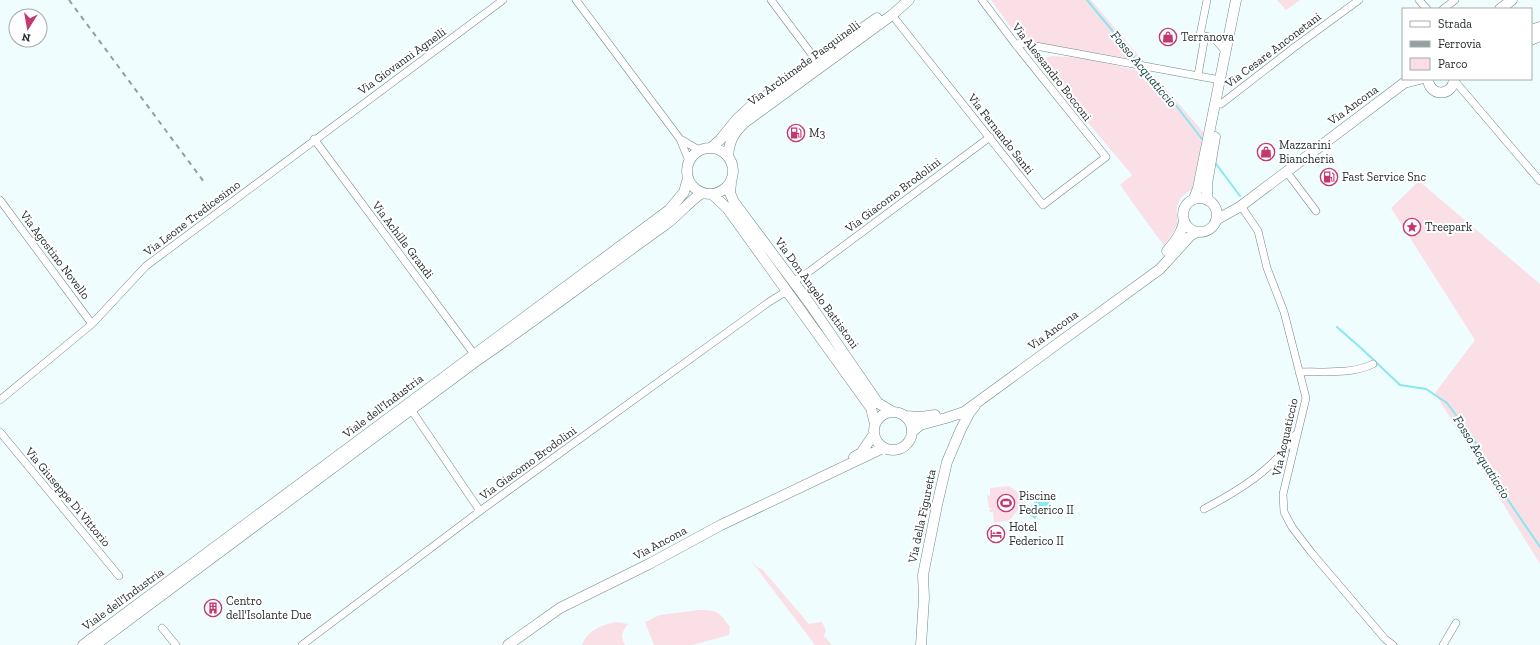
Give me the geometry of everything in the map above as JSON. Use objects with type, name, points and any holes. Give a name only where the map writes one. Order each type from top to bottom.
[{"type":"main road","name":"Via Archimede Pasquinelli","points":[[712,148],[737,119],[750,107],[887,10],[898,0]]},
{"type":"main road","name":"Via Archimede Pasquinelli","points":[[728,155],[734,133],[744,123],[892,15],[909,0]]},
{"type":"main road","points":[[1236,0],[1198,188],[1194,199],[1186,206],[1183,213],[1184,220],[1191,229],[1198,232],[1209,229],[1216,220],[1216,212],[1210,202],[1207,184],[1220,104],[1241,0]]},
{"type":"main road","points":[[1501,8],[1512,0]]},
{"type":"main road","name":"Via Ancona","points":[[1216,220],[1241,206],[1407,81]]},
{"type":"main road","points":[[1392,93],[1429,82],[1438,93],[1446,92],[1452,83]]},
{"type":"main road","points":[[728,155],[718,149],[712,148],[699,150],[693,155],[687,167],[688,178],[691,185],[702,193],[713,194],[720,192],[731,183]]},
{"type":"main road","name":"Via Don Angelo Battistoni","points":[[728,155],[734,168],[730,193],[734,202],[794,283],[878,403],[893,412]]},
{"type":"main road","name":"Viale dell'Industria","points":[[83,645],[669,210],[684,192],[688,178]]},
{"type":"main road","name":"Viale dell'Industria","points":[[95,645],[412,411],[475,362],[534,322],[601,270],[671,221],[692,200],[702,193]]},
{"type":"main road","name":"Via Don Angelo Battistoni","points":[[713,194],[727,208],[871,408],[875,424]]},
{"type":"main road","points":[[1194,199],[1198,198],[1230,207],[1241,206]]},
{"type":"main road","name":"Via Ancona","points":[[893,412],[905,416],[921,418],[944,413],[962,405],[1154,265],[1174,244],[1183,227],[1184,220]]},
{"type":"main road","name":"Via Ancona","points":[[508,645],[560,608],[883,448],[895,450],[903,448],[910,441],[912,432],[920,425],[964,412],[1160,269],[1191,235],[1198,232]]},
{"type":"main road","name":"Via della Figuretta","points":[[921,645],[924,598],[923,575],[947,462],[970,412],[980,400]]},
{"type":"main road","points":[[875,424],[882,415],[893,412]]},
{"type":"main road","points":[[905,416],[911,423],[912,432]]},
{"type":"main road","name":"Via Ancona","points":[[830,473],[861,453],[874,434],[875,424]]},
{"type":"main road","points":[[874,434],[877,442],[883,448]]},
{"type":"street","name":"Via Giovanni Agnelli","points":[[314,139],[503,0]]},
{"type":"street","points":[[576,0],[680,139],[689,162]]},
{"type":"street","points":[[771,0],[816,60]]},
{"type":"street","name":"Via Alessandro Bocconi","points":[[982,0],[1016,45],[1106,157]]},
{"type":"street","points":[[1207,0],[1200,35],[1214,38],[1226,51]]},
{"type":"street","name":"Via Cesare Anconetani","points":[[1220,104],[1359,0]]},
{"type":"street","points":[[1419,0],[1426,8]]},
{"type":"street","points":[[1444,8],[1455,0]]},
{"type":"street","name":"Via Fernando Santi","points":[[892,15],[1043,205],[1106,157]]},
{"type":"street","points":[[1198,75],[1205,36]]},
{"type":"street","points":[[1016,45],[1020,43],[1220,80]]},
{"type":"street","points":[[1452,83],[1464,90],[1540,181]]},
{"type":"street","name":"Via Giacomo Brodolini","points":[[794,283],[990,137]]},
{"type":"street","name":"Via Leone Tredicesimo","points":[[0,400],[92,324],[146,266],[314,139]]},
{"type":"street","name":"Via Achille Grandi","points":[[314,139],[474,354]]},
{"type":"street","points":[[680,139],[699,150]]},
{"type":"street","points":[[1286,171],[1316,211]]},
{"type":"street","name":"Via Agostino Novello","points":[[0,200],[92,324]]},
{"type":"street","name":"Via Acquaticcio","points":[[1241,206],[1258,231],[1267,268],[1284,312],[1306,398],[1283,494],[1284,512],[1292,527],[1311,552],[1385,639],[1393,645]]},
{"type":"street","name":"Via Giacomo Brodolini","points":[[302,645],[480,511],[785,290]]},
{"type":"street","points":[[1299,372],[1338,372],[1360,369],[1373,364]]},
{"type":"street","name":"Viale dell'Industria","points":[[412,411],[480,511]]},
{"type":"street","points":[[1204,509],[1261,474],[1286,450],[1300,428]]},
{"type":"street","name":"Via Giuseppe Di Vittorio","points":[[0,432],[119,576]]},
{"type":"street","points":[[1443,645],[1456,623]]},
{"type":"street","points":[[162,628],[176,645]]},
{"type":"green space","points":[[991,0],[1091,0],[1143,61],[1020,40]]},
{"type":"green space","points":[[1277,0],[1300,0],[1286,10]]},
{"type":"green space","points":[[1052,56],[1082,58],[1153,74],[1204,133],[1192,189],[1183,196],[1178,204],[1178,224],[1164,246],[1120,185],[1132,175],[1043,69],[1046,58]]},
{"type":"green space","points":[[1419,181],[1540,284],[1540,564],[1435,393],[1475,340],[1391,208]]},
{"type":"green space","name":"Piscine Federico II","points":[[1009,486],[1027,499],[1008,522],[1004,521],[994,523],[993,512],[990,512],[989,510],[992,508],[989,508],[987,496],[990,495],[990,488]]},
{"type":"green space","points":[[749,558],[757,567],[762,569],[809,624],[822,622],[826,630],[824,636],[832,645],[815,645]]},
{"type":"green space","points":[[699,610],[714,611],[718,613],[730,627],[729,635],[692,645],[654,645],[645,622],[660,615]]},
{"type":"green space","points":[[616,622],[628,624],[622,634],[625,645],[582,645],[591,632],[605,625]]},
{"type":"water","points":[[1040,495],[1049,502],[1051,511],[1048,516],[1046,514],[1042,516],[1039,513],[1035,519],[1026,512]]},
{"type":"waterway","name":"Fosso Acquaticcio","points":[[1087,0],[1139,63]]},
{"type":"waterway","name":"Fosso Acquaticcio","points":[[1144,69],[1171,99],[1202,139]]},
{"type":"waterway","points":[[1214,161],[1240,196]]},
{"type":"waterway","name":"Fosso Acquaticcio","points":[[1337,327],[1400,385],[1426,389],[1447,403],[1473,438],[1508,500],[1540,547]]},
{"type":"railway","points":[[69,0],[204,182]]},
{"type":"place","name":"Terranova","points":[[1168,37]]},
{"type":"place","name":"M3","points":[[796,133]]},
{"type":"place","name":"Mazzarini Biancheria","points":[[1266,152]]},
{"type":"place","name":"Fast Service Snc","points":[[1329,177]]},
{"type":"place","name":"Treepark","points":[[1412,227]]},
{"type":"place","name":"Piscine Federico II","points":[[1006,503]]},
{"type":"place","name":"Hotel Federico II","points":[[996,534]]},
{"type":"place","name":"Centro dell'Isolante Due","points":[[213,608]]}]
